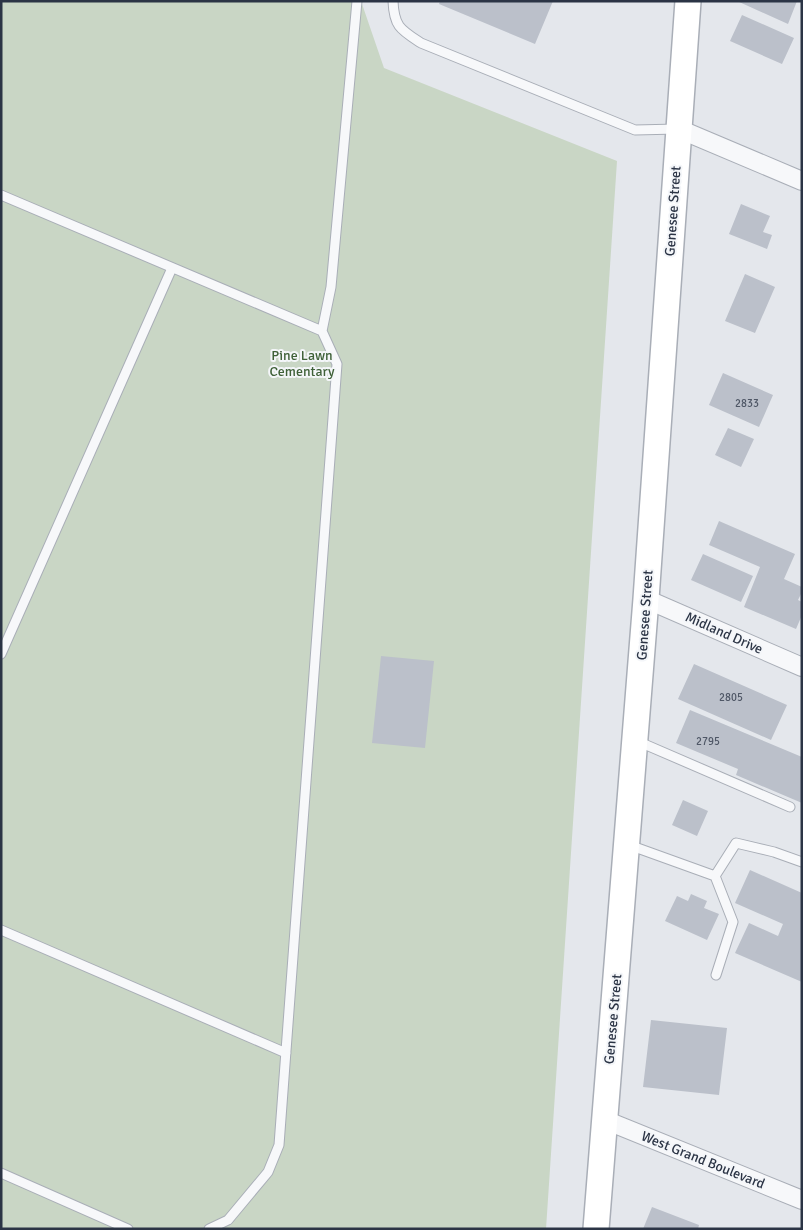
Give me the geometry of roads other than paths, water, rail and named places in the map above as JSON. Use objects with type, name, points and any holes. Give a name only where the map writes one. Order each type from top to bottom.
[{"type":"main road","name":"Genesee Street","points":[[596,1229],[646,599],[688,1]]},
{"type":"street","points":[[679,130],[802,181]]},
{"type":"street","name":"Midland Drive","points":[[646,599],[802,667]]},
{"type":"street","name":"West Grand Boulevard","points":[[605,1120],[802,1200]]},
{"type":"lane","points":[[209,1229],[228,1220],[268,1172],[279,1145],[337,364],[322,331],[331,287],[356,1]]},
{"type":"lane","points":[[393,1],[394,15],[401,30],[421,43],[635,130],[679,130]]},
{"type":"lane","points":[[1,195],[322,331]]},
{"type":"lane","points":[[1,654],[172,268]]},
{"type":"lane","points":[[635,740],[790,807]]},
{"type":"lane","points":[[715,876],[736,843],[774,852],[802,862]]},
{"type":"lane","points":[[627,844],[715,876],[733,922],[716,975]]},
{"type":"lane","points":[[1,930],[286,1053]]},
{"type":"lane","points":[[1,1173],[128,1229]]},
{"type":"park label","name":"Pine Lawn Cementary","points":[[302,364]]}]
